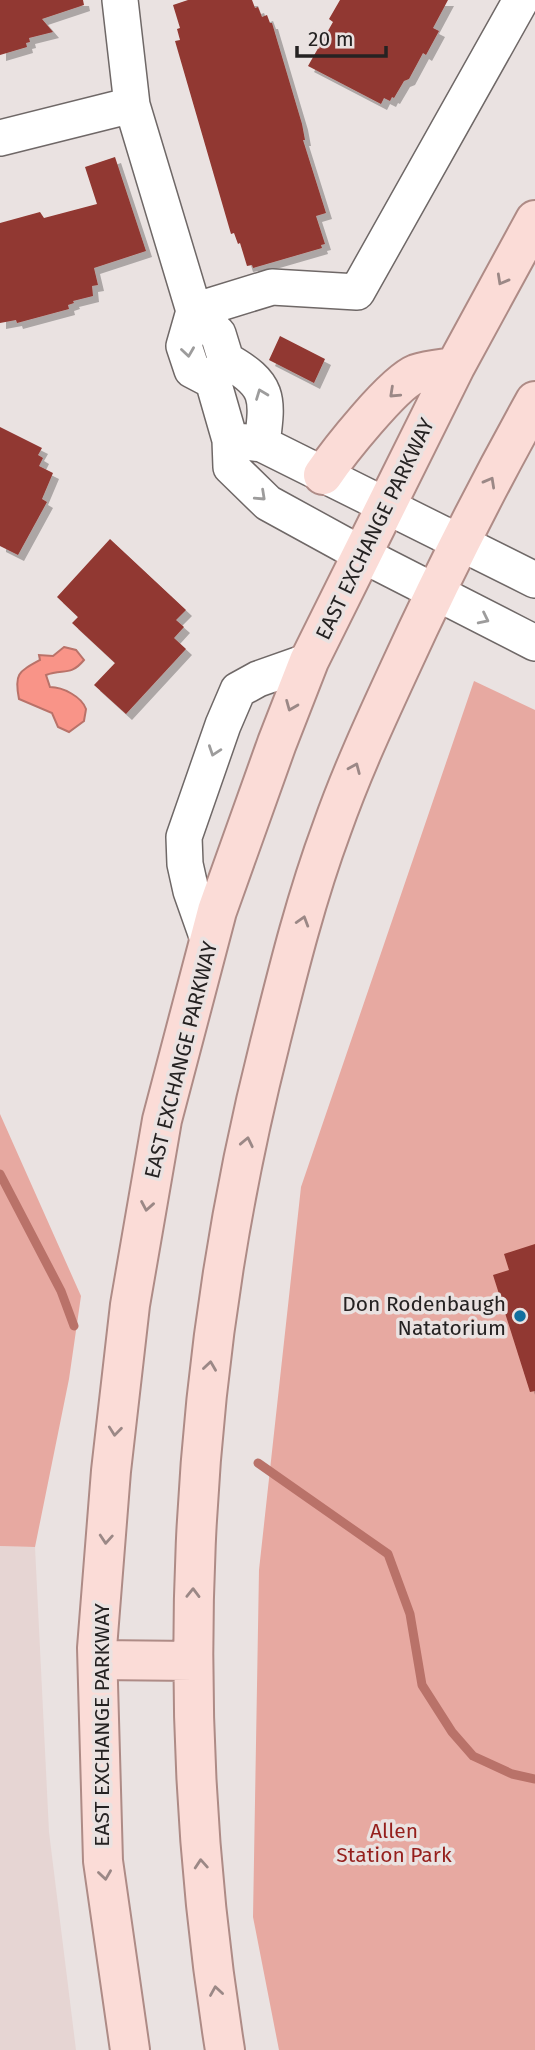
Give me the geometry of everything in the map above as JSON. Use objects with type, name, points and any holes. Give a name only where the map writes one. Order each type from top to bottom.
[{"type":"main road","name":"EAST EXCHANGE PARKWAY","points":[[130,2050],[103,1861],[98,1660],[111,1471],[130,1305],[162,1120],[217,911],[309,661],[454,367],[535,220]]},
{"type":"main road","points":[[323,475],[343,446],[414,374],[454,367]]},
{"type":"main road","points":[[225,2050],[212,1970],[202,1875],[195,1780],[193,1661],[197,1496],[205,1401],[230,1230],[260,1080],[293,953],[330,832],[353,771],[435,593],[484,492],[535,401]]},
{"type":"main road","points":[[98,1660],[193,1661]]},
{"type":"street","points":[[120,0],[132,105],[194,311],[184,346],[192,370],[250,373],[265,397],[246,442],[231,467],[268,503],[435,593],[535,643]]},
{"type":"street","points":[[194,311],[272,287],[357,292],[521,0]]},
{"type":"street","points":[[0,138],[132,105]]},
{"type":"street","points":[[219,370],[246,442],[323,475],[535,580]]},
{"type":"street","points":[[209,942],[191,891],[185,864],[184,837],[223,725],[238,690],[258,679],[309,661]]},
{"type":"shaded area","points":[[64,647],[76,650],[84,660],[75,669],[46,675],[50,687],[71,694],[81,701],[86,709],[84,721],[69,732],[58,727],[52,713],[19,699],[17,684],[22,671],[40,660],[39,655],[53,656]]},
{"type":"shaded area","points":[[0,1546],[35,1547],[49,1832],[76,2050],[0,2050]]},
{"type":"green space","name":"Allen Station Park","points":[[474,681],[535,710],[535,2050],[279,2050],[253,1917],[259,1570],[301,1187]]},
{"type":"green space","points":[[0,1114],[81,1296],[69,1379],[35,1547],[0,1546]]},
{"type":"building","points":[[0,0],[83,0],[84,5],[42,19],[53,32],[29,38],[27,47],[0,55]]},
{"type":"building","points":[[188,0],[252,0],[262,17],[267,15],[272,23],[302,124],[303,140],[326,213],[316,216],[325,244],[321,245],[322,248],[253,268],[252,265],[247,266],[240,243],[238,244],[234,233],[231,234],[175,41],[180,40],[177,29],[180,28],[173,5]]},
{"type":"building","points":[[340,0],[448,0],[433,28],[439,31],[426,55],[423,53],[409,79],[404,81],[390,101],[384,98],[381,104],[308,66],[333,22],[329,19]]},
{"type":"building","points":[[115,157],[146,251],[94,268],[98,285],[92,286],[93,296],[73,301],[74,303],[68,305],[69,309],[17,323],[16,320],[0,323],[0,223],[40,212],[44,218],[97,204],[85,167]]},
{"type":"building","points":[[280,336],[325,359],[314,383],[269,360]]},
{"type":"building","points":[[0,427],[42,448],[38,455],[43,458],[39,466],[53,473],[42,499],[47,502],[18,555],[0,546]]},
{"type":"building","points":[[110,539],[186,610],[176,620],[184,627],[174,638],[186,649],[126,714],[94,685],[115,663],[72,623],[78,617],[57,597]]},
{"type":"building","name":"Don Rodenbaugh Natatorium","points":[[535,1244],[535,1391],[530,1392],[493,1275],[509,1270],[504,1254]]},
{"type":"waterway","points":[[0,1174],[61,1291],[74,1326]]},
{"type":"waterway","points":[[258,1463],[388,1554],[410,1614],[422,1685],[452,1732],[473,1756],[512,1774],[535,1779]]},
{"type":"place","name":"Don Rodenbaugh Natatorium","points":[[520,1316]]}]
